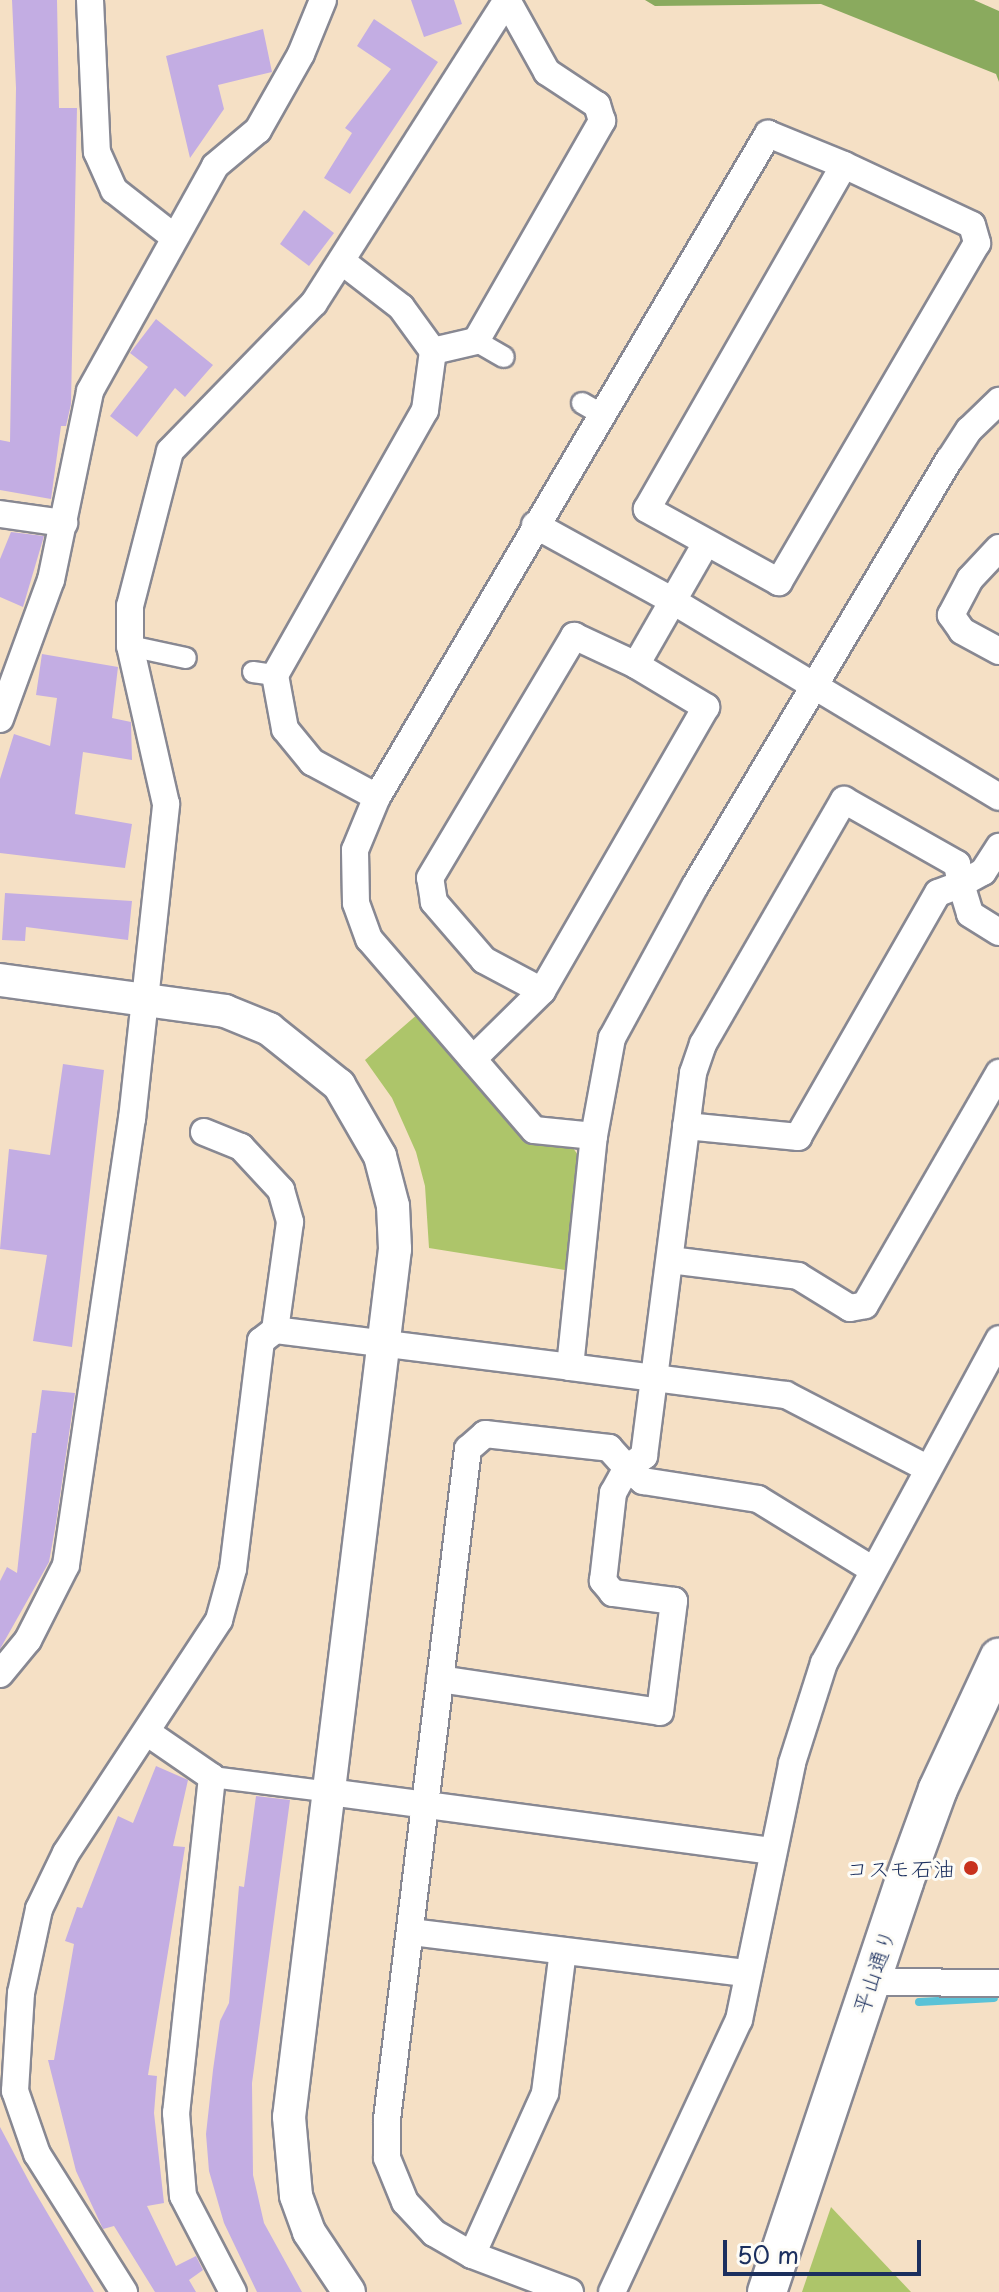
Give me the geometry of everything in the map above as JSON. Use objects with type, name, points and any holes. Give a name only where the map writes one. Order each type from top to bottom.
[{"type":"main road","name":"平山通り","points":[[767,2292],[868,1982],[938,1789],[999,1658]]},
{"type":"street","points":[[90,0],[97,152],[114,190],[174,237]]},
{"type":"street","points":[[0,719],[51,580],[90,391],[215,166],[258,130],[301,54],[323,0]]},
{"type":"street","points":[[0,1674],[28,1640],[66,1565],[132,1119],[166,804],[130,646],[130,606],[170,451],[314,303],[344,263],[507,0],[547,72],[597,105],[602,121],[476,341]]},
{"type":"street","points":[[594,1136],[534,1130],[369,939],[356,903],[355,850],[377,797],[535,525],[592,408],[768,134],[844,165],[972,225],[977,243],[779,582],[705,545],[647,509],[844,165]]},
{"type":"street","points":[[344,263],[401,307],[433,351],[425,410],[264,674],[285,729],[312,762],[377,797]]},
{"type":"street","points":[[433,351],[476,341],[504,357]]},
{"type":"street","points":[[570,1367],[594,1136],[612,1038],[813,686],[950,459],[969,430],[999,401]]},
{"type":"street","points":[[0,514],[64,523]]},
{"type":"street","points":[[535,525],[673,601],[999,797]]},
{"type":"street","points":[[636,665],[705,545]]},
{"type":"street","points":[[999,548],[970,579],[951,615],[962,631],[999,651]]},
{"type":"street","points":[[473,1059],[542,991],[706,707],[636,665],[574,636],[430,878],[434,902],[484,960],[542,991]]},
{"type":"street","points":[[130,646],[186,658]]},
{"type":"street","points":[[440,1679],[660,1712],[674,1601],[613,1593],[603,1581],[613,1493],[627,1468],[644,1456],[686,1126],[703,1044],[844,800],[957,864],[970,914],[999,932]]},
{"type":"street","points":[[686,1126],[798,1137],[938,893],[983,872],[999,847]]},
{"type":"street","points":[[0,980],[225,1011],[269,1029],[339,1085],[380,1156],[393,1206],[395,1249],[289,2117],[288,2157],[309,2232],[349,2292]]},
{"type":"street","points":[[670,1260],[798,1276],[850,1308],[865,1305],[999,1073]]},
{"type":"street","points":[[204,1132],[241,1147],[281,1190],[290,1222],[275,1330]]},
{"type":"street","points":[[124,2292],[37,2154],[15,2091],[10,1991],[39,1909],[66,1853],[148,1733],[219,1620],[233,1569],[261,1341],[275,1330],[386,1341],[786,1395],[925,1467]]},
{"type":"street","points":[[612,2292],[739,2020],[792,1763],[824,1663],[925,1467],[999,1339]]},
{"type":"street","points":[[570,2292],[472,2255],[434,2233],[405,2202],[387,2158],[387,2119],[468,1449],[485,1434],[609,1448],[643,1481],[758,1499],[872,1569]]},
{"type":"street","points":[[148,1733],[212,1777],[330,1792],[425,1809],[773,1851]]},
{"type":"street","points":[[212,1777],[176,2113],[183,2196],[233,2292]]},
{"type":"street","points":[[411,1932],[747,1973]]},
{"type":"street","points":[[472,2255],[545,2093],[563,1951]]},
{"type":"street","points":[[868,1982],[999,1983]]},
{"type":"green space","points":[[645,0],[974,0],[999,11],[999,82],[996,74],[821,4],[655,6]]},
{"type":"green space","points":[[419,1013],[532,1141],[573,1148],[585,1165],[571,1271],[429,1248],[425,1186],[416,1152],[392,1098],[365,1060]]},
{"type":"green space","points":[[831,2207],[911,2292],[802,2292]]},
{"type":"building","points":[[12,0],[57,0],[59,108],[77,108],[71,404],[66,426],[61,426],[51,499],[0,490],[0,440],[10,442],[16,88]]},
{"type":"building","points":[[411,0],[454,0],[462,24],[424,37]]},
{"type":"building","points":[[374,19],[438,62],[350,194],[324,178],[352,133],[345,128],[391,69],[357,46]]},
{"type":"building","points":[[263,29],[272,72],[218,85],[224,109],[190,158],[166,56]]},
{"type":"building","points":[[304,210],[334,233],[309,266],[280,244]]},
{"type":"building","points":[[156,319],[213,365],[185,397],[175,388],[137,437],[110,416],[148,367],[130,353]]},
{"type":"building","points":[[11,532],[44,536],[23,607],[0,597],[0,559]]},
{"type":"building","points":[[42,654],[118,667],[112,718],[131,722],[132,760],[83,752],[75,814],[132,824],[125,868],[0,853],[0,779],[14,734],[50,746],[57,698],[36,695]]},
{"type":"building","points":[[5,893],[132,901],[128,940],[26,927],[25,941],[2,940]]},
{"type":"building","points":[[63,1064],[104,1070],[72,1347],[33,1341],[47,1255],[0,1249],[9,1149],[50,1155]]},
{"type":"building","points":[[42,1390],[75,1393],[56,1523],[49,1562],[0,1649],[0,1581],[7,1567],[17,1573],[32,1433],[36,1433]]},
{"type":"building","points":[[156,1766],[188,1780],[173,1846],[185,1847],[148,2075],[157,2076],[154,2113],[164,2203],[147,2206],[176,2266],[196,2256],[203,2270],[189,2280],[196,2292],[155,2292],[114,2226],[103,2229],[76,2171],[48,2060],[54,2060],[74,1944],[65,1941],[77,1907],[82,1908],[118,1816],[133,1823]]},
{"type":"building","points":[[256,1796],[290,1800],[252,2083],[253,2175],[264,2223],[302,2292],[257,2292],[224,2223],[209,2171],[206,2134],[213,2070],[220,2021],[229,2003],[239,1886],[244,1887]]},
{"type":"building","points":[[0,2127],[32,2187],[94,2292],[0,2292]]},
{"type":"waterway","points":[[919,2002],[994,1998]]},
{"type":"place","name":"コスモ石油","points":[[971,1868]]}]
